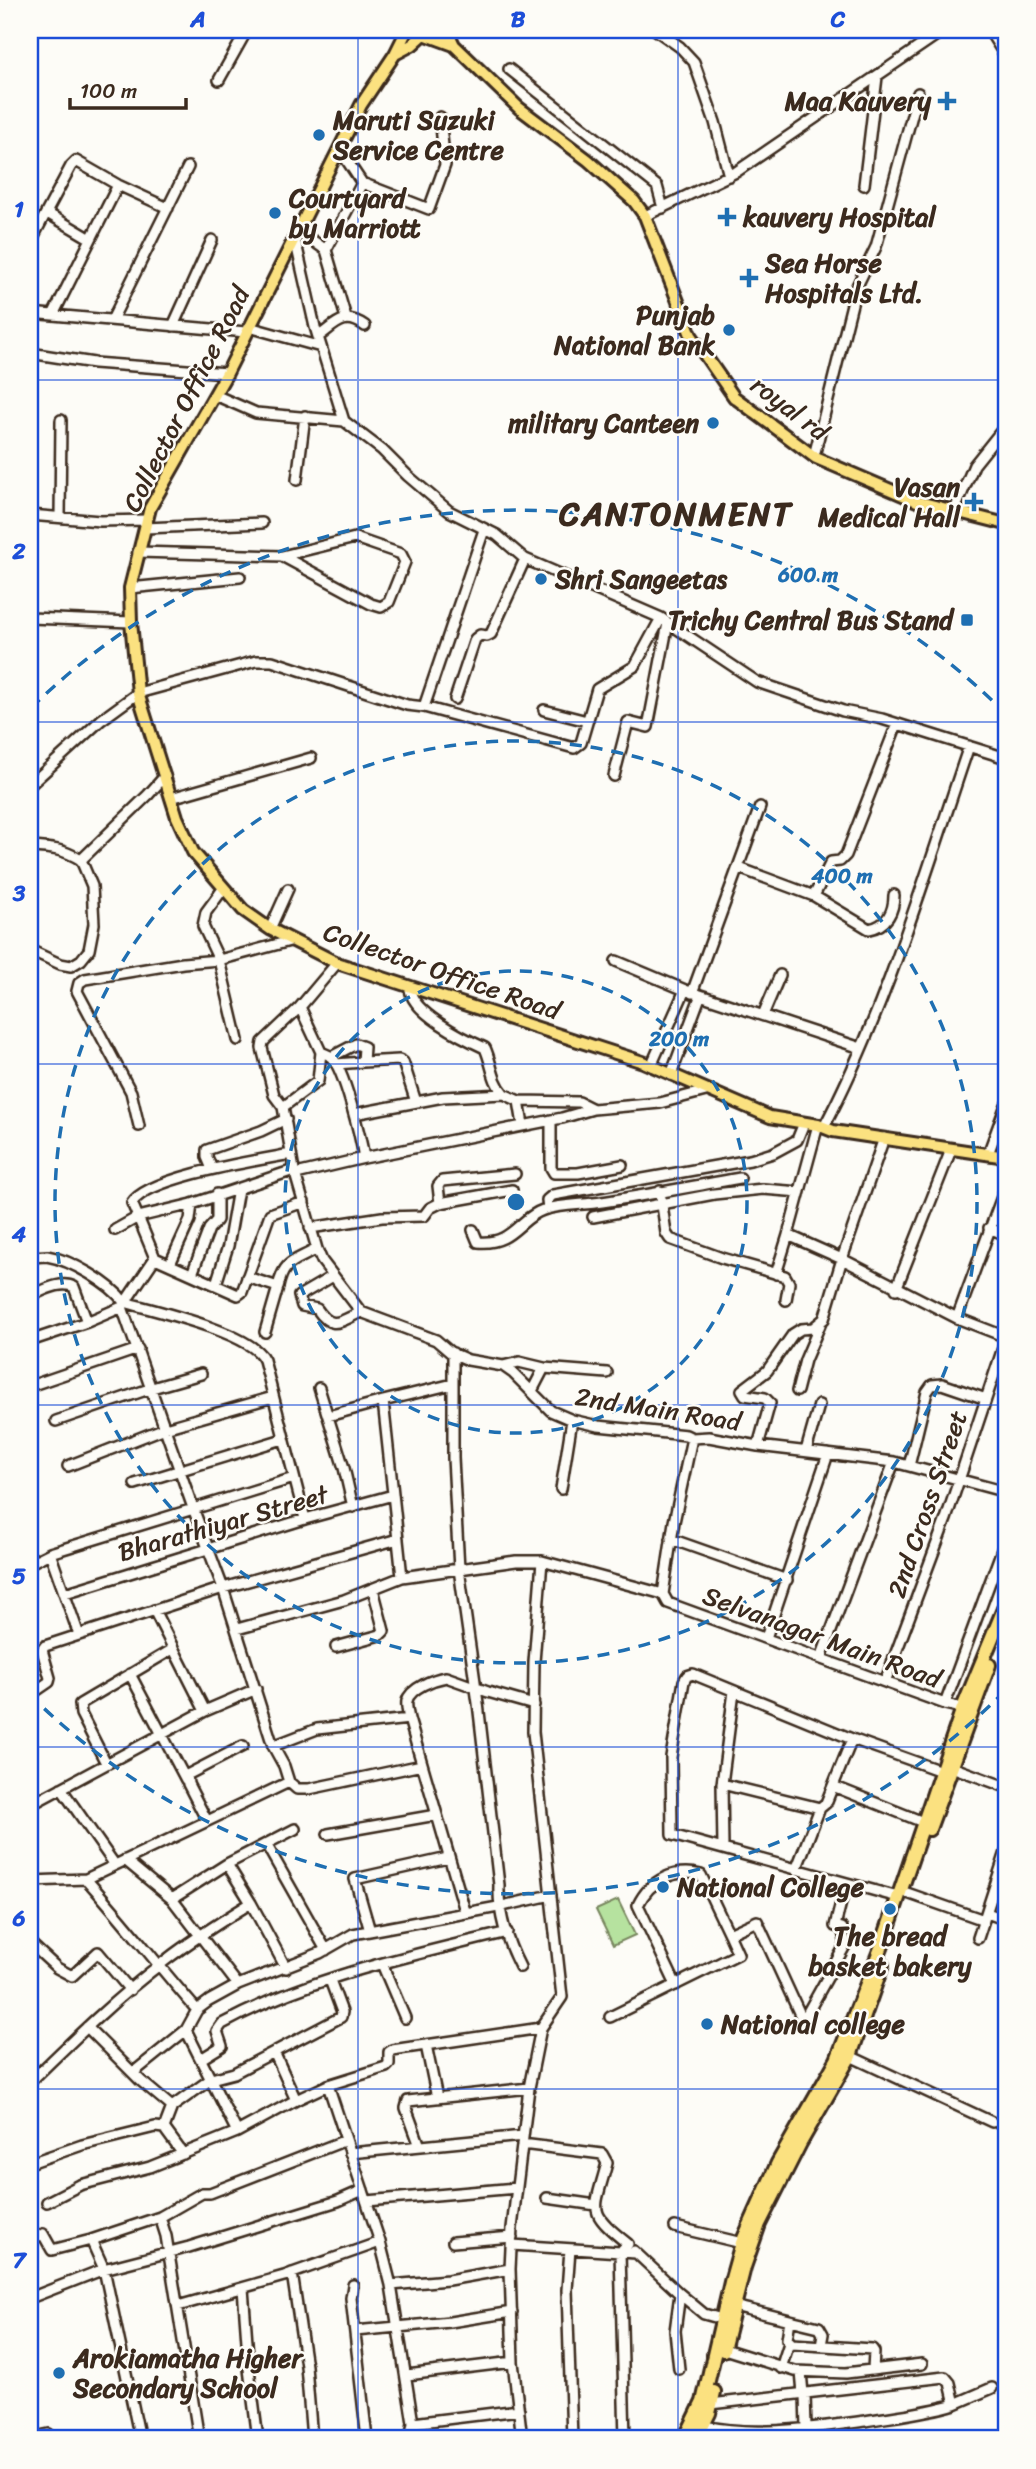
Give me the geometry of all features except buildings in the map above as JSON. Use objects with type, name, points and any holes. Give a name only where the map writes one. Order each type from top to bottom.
[{"type":"highway","points":[[968,1710],[1006,1604]]},
{"type":"highway","points":[[902,1895],[923,1822],[1006,1619]]},
{"type":"highway","points":[[696,2439],[704,2426],[711,2404],[722,2319],[742,2243],[778,2163],[850,2056],[945,1767]]},
{"type":"highway","points":[[685,2439],[703,2402],[759,2224],[837,2060],[881,1958]]},
{"type":"main road","name":"Collector Office Road","points":[[407,30],[395,54],[361,105],[227,373],[150,508],[138,552],[130,588],[138,693],[171,798],[192,852],[243,910],[290,941],[337,963],[651,1066],[770,1117],[951,1150],[1006,1157]]},
{"type":"main road","points":[[420,32],[437,30]]},
{"type":"main road","points":[[447,30],[454,45],[519,108],[588,160],[634,201],[645,216]]},
{"type":"main road","points":[[395,54],[412,45],[420,32]]},
{"type":"main road","points":[[420,32],[454,45]]},
{"type":"main road","name":"royal rd","points":[[645,216],[691,335],[734,397],[814,457],[919,502],[1006,524]]},
{"type":"street","points":[[219,80],[247,30]]},
{"type":"street","points":[[656,30],[680,47],[694,62],[715,122],[729,176]]},
{"type":"street","points":[[645,216],[729,176],[944,30]]},
{"type":"street","points":[[989,30],[1006,57]]},
{"type":"street","points":[[509,69],[657,186],[663,208]]},
{"type":"street","points":[[864,185],[877,77]]},
{"type":"street","points":[[814,457],[856,288],[876,247],[918,93]]},
{"type":"street","points":[[338,154],[346,159],[362,183],[429,209],[445,165],[440,117]]},
{"type":"street","points":[[30,243],[71,166],[76,162],[117,185],[168,208]]},
{"type":"street","points":[[112,320],[188,167]]},
{"type":"street","points":[[346,318],[326,250],[362,183]]},
{"type":"street","points":[[52,315],[117,185]]},
{"type":"street","points":[[47,213],[91,239]]},
{"type":"street","points":[[297,235],[326,250]]},
{"type":"street","points":[[297,235],[319,342],[344,421]]},
{"type":"street","points":[[173,326],[212,240]]},
{"type":"street","points":[[30,313],[247,330],[319,342]]},
{"type":"street","points":[[319,342],[346,318],[354,318],[365,326]]},
{"type":"street","points":[[30,353],[94,363],[227,373]]},
{"type":"street","points":[[215,394],[242,409],[256,413],[344,421],[382,450],[449,511],[497,535],[525,559],[665,621],[757,682],[843,711],[897,724],[1006,758]]},
{"type":"street","points":[[297,480],[305,416]]},
{"type":"street","points":[[60,517],[61,419]]},
{"type":"street","points":[[954,512],[974,465],[1006,425]]},
{"type":"street","points":[[30,515],[146,524],[262,523]]},
{"type":"street","points":[[424,707],[484,530]]},
{"type":"street","points":[[138,552],[282,556],[355,538],[401,554],[405,562],[389,602],[381,607],[370,604],[282,556]]},
{"type":"street","points":[[455,699],[475,639],[480,635],[492,634],[525,559]]},
{"type":"street","points":[[130,588],[240,577]]},
{"type":"street","points":[[30,618],[131,622]]},
{"type":"street","points":[[30,785],[101,720],[138,693],[266,660],[407,705],[424,707],[574,748],[581,743],[597,689],[635,666],[665,621]]},
{"type":"street","points":[[614,776],[628,722],[648,727],[665,621]]},
{"type":"street","points":[[544,710],[587,721]]},
{"type":"street","points":[[814,896],[831,862],[840,861],[846,855],[897,724]]},
{"type":"street","points":[[776,1274],[821,1126],[852,1074],[912,913],[969,746]]},
{"type":"street","points":[[171,798],[311,758]]},
{"type":"street","points":[[81,860],[164,776]]},
{"type":"street","points":[[671,1075],[693,993],[760,807]]},
{"type":"street","points":[[30,847],[53,848],[70,853],[81,860],[92,886],[94,924],[89,950],[81,960],[71,966],[60,964],[30,950]]},
{"type":"street","points":[[739,868],[814,896],[869,929],[876,928],[888,918],[894,906],[894,895]]},
{"type":"street","points":[[223,889],[203,917],[203,926],[219,960],[238,1040]]},
{"type":"street","points":[[270,929],[288,889]]},
{"type":"street","points":[[139,1126],[131,1092],[77,990],[79,983],[85,979],[219,960],[290,941]]},
{"type":"street","points":[[616,961],[693,993],[861,1048]]},
{"type":"street","points":[[337,963],[300,1007],[263,1042],[262,1048],[274,1095],[283,1107],[290,1154],[310,1228],[317,1249],[333,1276],[361,1312],[436,1340],[468,1360],[503,1366],[519,1362],[544,1368],[607,1373]]},
{"type":"street","points":[[763,1015],[780,975]]},
{"type":"street","points":[[410,988],[410,994],[419,1007],[467,1040],[485,1048],[498,1088],[504,1094],[519,1101],[579,1102],[593,1109]]},
{"type":"street","points":[[651,1066],[693,993]]},
{"type":"street","points":[[300,1007],[321,1052],[333,1061],[354,1114],[364,1158]]},
{"type":"street","points":[[333,1061],[356,1044],[363,1047],[363,1062]]},
{"type":"street","points":[[283,1107],[318,1080],[321,1052]]},
{"type":"street","points":[[333,1061],[399,1060],[403,1062],[416,1102]]},
{"type":"street","points":[[116,1230],[138,1217],[192,1204],[217,1194],[295,1172],[593,1109],[660,1102],[706,1091]]},
{"type":"street","points":[[354,1114],[443,1097],[504,1094]]},
{"type":"street","points":[[519,1101],[523,1125]]},
{"type":"street","points":[[988,1154],[1006,1105]]},
{"type":"street","points":[[212,1169],[207,1150],[286,1119]]},
{"type":"street","points":[[551,1119],[551,1168],[554,1173],[578,1173],[622,1165]]},
{"type":"street","points":[[548,1209],[547,1200],[554,1195],[750,1160],[773,1153],[797,1140],[804,1123]]},
{"type":"street","points":[[797,1391],[805,1360],[824,1319],[884,1138]]},
{"type":"street","points":[[896,1289],[951,1150]]},
{"type":"street","points":[[290,1154],[212,1169],[152,1188],[136,1196],[132,1203],[155,1258],[238,1295],[270,1213],[304,1202]]},
{"type":"street","points":[[440,1203],[438,1186],[442,1181],[515,1174]]},
{"type":"street","points":[[473,1230],[478,1242],[488,1242],[512,1235],[534,1214],[548,1209],[600,1203],[740,1178]]},
{"type":"street","points":[[957,1318],[1006,1186]]},
{"type":"street","points":[[216,1284],[233,1223],[238,1189]]},
{"type":"street","points":[[593,1217],[714,1194],[763,1189],[800,1192]]},
{"type":"street","points":[[310,1228],[382,1217],[424,1216],[440,1203],[512,1190]]},
{"type":"street","points":[[660,1191],[666,1233],[673,1241],[789,1279],[786,1300]]},
{"type":"street","points":[[192,1274],[209,1229],[217,1220],[217,1194]]},
{"type":"street","points":[[170,1264],[190,1220],[192,1204]]},
{"type":"street","points":[[989,1228],[1006,1234]]},
{"type":"street","points":[[788,1235],[842,1259],[957,1318],[1006,1338]]},
{"type":"street","points":[[265,1332],[285,1266],[317,1249]]},
{"type":"street","points":[[30,1257],[47,1256],[78,1268],[118,1293],[192,1508],[223,1588],[273,1746],[289,1782],[297,1789],[309,1789],[422,1765]]},
{"type":"street","points":[[30,1341],[87,1322],[123,1304],[155,1258]]},
{"type":"street","points":[[69,1284],[78,1268]]},
{"type":"street","points":[[333,1276],[299,1296],[302,1306],[317,1309],[329,1323],[361,1312]]},
{"type":"street","points":[[247,1277],[278,1287]]},
{"type":"street","points":[[30,1296],[61,1284],[69,1284],[74,1287],[87,1322]]},
{"type":"street","points":[[123,1304],[214,1327],[258,1351],[264,1360],[305,1519]]},
{"type":"street","points":[[758,1446],[770,1403],[765,1398],[745,1395],[741,1390],[767,1371],[793,1334],[820,1324]]},
{"type":"street","name":"2nd Cross Street","points":[[885,1682],[946,1519],[1006,1338]]},
{"type":"street","points":[[30,1386],[138,1349]]},
{"type":"street","points":[[453,1353],[453,1458],[459,1569],[499,1885],[498,1907],[510,1948],[520,1967]]},
{"type":"street","name":"2nd Main Road","points":[[503,1366],[551,1411],[572,1420],[598,1426],[686,1435],[692,1438],[709,1437],[758,1446],[894,1462],[1006,1492]]},
{"type":"street","points":[[531,1391],[544,1368]]},
{"type":"street","points":[[56,1421],[201,1374]]},
{"type":"street","points":[[328,1416],[453,1384]]},
{"type":"street","points":[[908,1466],[927,1392],[932,1385],[942,1384],[986,1399]]},
{"type":"street","points":[[319,1388],[353,1507]]},
{"type":"street","points":[[68,1466],[166,1428],[273,1397]]},
{"type":"street","points":[[383,1401],[402,1577]]},
{"type":"street","points":[[806,1451],[819,1405]]},
{"type":"street","points":[[561,1489],[572,1420]]},
{"type":"street","points":[[663,1594],[671,1539],[692,1438]]},
{"type":"street","points":[[135,1484],[283,1439]]},
{"type":"street","points":[[766,1638],[828,1454]]},
{"type":"street","points":[[821,1658],[894,1462]]},
{"type":"street","points":[[30,1563],[50,1553],[294,1478]]},
{"type":"street","name":"Bharathiyar Street","points":[[65,1592],[393,1495]]},
{"type":"street","points":[[30,1695],[49,1682],[42,1650],[45,1646],[223,1588],[398,1539]]},
{"type":"street","points":[[671,1539],[787,1580]]},
{"type":"street","points":[[945,1704],[1006,1539]]},
{"type":"street","points":[[50,1553],[79,1634]]},
{"type":"street","points":[[522,2439],[513,2362],[510,2270],[516,2188],[529,2088],[541,2028],[562,1997],[533,1732],[534,1662],[542,1560]]},
{"type":"street","name":"Selvanagar Main Road","points":[[237,1629],[344,1600],[402,1577],[516,1561],[542,1560],[663,1594],[668,1603],[968,1710]]},
{"type":"street","points":[[336,1647],[380,1635],[384,1631],[373,1589]]},
{"type":"street","points":[[154,1610],[205,1711]]},
{"type":"street","points":[[106,1763],[81,1714],[80,1704],[173,1649]]},
{"type":"street","points":[[130,1674],[207,1821]]},
{"type":"street","points":[[1006,1787],[852,1739],[693,1674],[687,1676],[684,1681],[671,1757],[672,1835],[846,1883],[1006,1920]]},
{"type":"street","points":[[465,1912],[409,1719],[409,1696],[414,1690],[446,1677],[534,1705]]},
{"type":"street","points":[[30,1805],[205,1711],[256,1689]]},
{"type":"street","points":[[723,1849],[722,1784],[734,1691]]},
{"type":"street","points":[[273,1746],[317,1729],[409,1719]]},
{"type":"street","points":[[796,1870],[820,1808],[826,1803],[852,1739]]},
{"type":"street","points":[[186,1780],[191,1772],[243,1746]]},
{"type":"street","points":[[30,1881],[86,1879],[289,1782]]},
{"type":"street","points":[[722,1784],[820,1808]]},
{"type":"street","points":[[833,1786],[923,1822]]},
{"type":"street","points":[[61,1788],[115,1865]]},
{"type":"street","points":[[328,1834],[436,1815]]},
{"type":"street","points":[[172,1899],[227,1864],[295,1829]]},
{"type":"street","points":[[266,1844],[326,1950]]},
{"type":"street","points":[[978,1938],[1006,1852]]},
{"type":"street","points":[[370,1931],[355,1879],[448,1858]]},
{"type":"street","points":[[125,1860],[172,1899],[238,1985]]},
{"type":"street","points":[[227,1864],[286,1968]]},
{"type":"street","points":[[610,2017],[676,1985],[738,1954],[701,1875],[690,1872],[674,1873],[659,1880],[644,1894],[638,1905],[676,1985]]},
{"type":"street","points":[[86,1879],[129,1926],[197,2010]]},
{"type":"street","points":[[729,1934],[757,1921],[803,2021],[846,1944],[842,1928],[835,1926],[846,1883]]},
{"type":"street","points":[[134,2072],[186,2030],[197,2010],[238,1985],[286,1968],[353,1934],[551,1895]]},
{"type":"street","points":[[30,2082],[88,2027],[159,1966],[200,1935],[251,1903]]},
{"type":"street","points":[[201,2059],[222,2046],[217,2031],[222,2024],[273,1998],[382,1964],[507,1932]]},
{"type":"street","points":[[30,1943],[57,1968],[72,1976],[98,1952],[130,1990]]},
{"type":"street","points":[[382,1964],[405,2018]]},
{"type":"street","points":[[164,2128],[172,2107],[211,2079],[234,2073],[341,2017],[330,1980]]},
{"type":"street","points":[[88,2027],[172,2107]]},
{"type":"street","points":[[47,2202],[80,2185],[150,2167],[183,2154],[237,2132],[328,2085],[386,2067],[389,2064],[388,2052],[392,2050],[541,2028]]},
{"type":"street","points":[[186,2030],[237,2132]]},
{"type":"street","points":[[426,2045],[437,2098]]},
{"type":"street","points":[[274,2052],[296,2100]]},
{"type":"street","points":[[850,2056],[992,2122]]},
{"type":"street","points":[[328,2085],[380,2242],[391,2285],[413,2423],[410,2439]]},
{"type":"street","points":[[421,2146],[406,2104],[412,2100],[529,2088]]},
{"type":"street","points":[[30,2163],[82,2145],[155,2127],[164,2128],[183,2154]]},
{"type":"street","points":[[30,2240],[43,2234],[52,2250],[91,2240],[160,2217],[202,2193],[210,2193],[346,2140]]},
{"type":"street","points":[[350,2153],[523,2140],[602,2154],[607,2163],[596,2213],[603,2224],[704,2314],[722,2319]]},
{"type":"street","points":[[367,2201],[516,2188]]},
{"type":"street","points":[[30,2298],[104,2269],[169,2253],[326,2205],[363,2190]]},
{"type":"street","points":[[547,2198],[596,2205]]},
{"type":"street","points":[[160,2217],[169,2253],[198,2439]]},
{"type":"street","points":[[675,2227],[742,2243]]},
{"type":"street","points":[[91,2240],[104,2269],[140,2439]]},
{"type":"street","points":[[453,2242],[512,2241],[570,2249],[636,2253]]},
{"type":"street","points":[[178,2306],[292,2273],[380,2242]]},
{"type":"street","points":[[625,2439],[620,2252],[628,2244]]},
{"type":"street","points":[[570,2249],[567,2290],[572,2439]]},
{"type":"street","points":[[391,2285],[448,2280],[510,2270]]},
{"type":"street","points":[[292,2273],[306,2366],[312,2439]]},
{"type":"street","points":[[354,2285],[351,2298],[367,2439]]},
{"type":"street","points":[[243,2288],[258,2439]]},
{"type":"street","points":[[679,2370],[675,2331],[680,2294]]},
{"type":"street","points":[[734,2306],[819,2327],[823,2334],[821,2345]]},
{"type":"street","points":[[355,2331],[450,2322],[512,2312]]},
{"type":"street","points":[[780,2368],[789,2343],[787,2339],[790,2320]]},
{"type":"street","points":[[789,2343],[872,2349],[873,2370]]},
{"type":"street","points":[[720,2347],[780,2368],[800,2372],[846,2373],[922,2364]]},
{"type":"street","points":[[407,2375],[513,2362]]},
{"type":"street","points":[[800,2372],[806,2428]]},
{"type":"street","points":[[711,2404],[945,2377],[950,2383],[955,2404]]},
{"type":"street","points":[[704,2426],[754,2432],[806,2428],[933,2411],[992,2388]]},
{"type":"street","points":[[413,2423],[519,2410]]},
{"type":"street","points":[[30,2438],[49,2434]]},
{"type":"green space","points":[[618,1900],[635,1935],[613,1945],[596,1910]]},
{"type":"waterway","points":[[913,30],[918,33]]},
{"type":"place","name":"Maa Kauvery","points":[[947,101]]},
{"type":"place","name":"Maruti Suzuki Service Centre","points":[[319,135]]},
{"type":"place","name":"Courtyard by Marriott","points":[[275,213]]},
{"type":"place","name":"kauvery Hospital","points":[[727,217]]},
{"type":"place","name":"Sea Horse Hospitals Ltd.","points":[[749,278]]},
{"type":"place","name":"Punjab National Bank","points":[[729,330]]},
{"type":"place","name":"military Canteen","points":[[713,423]]},
{"type":"place","name":"Vasan Medical Hall","points":[[974,502]]},
{"type":"place","name":"Shri Sangeetas","points":[[541,579]]},
{"type":"place","name":"Trichy Central Bus Stand","points":[[967,620]]},
{"type":"place","name":"National College","points":[[663,1887]]},
{"type":"place","name":"The bread basket bakery","points":[[890,1909]]},
{"type":"place","name":"National college","points":[[707,2024]]},
{"type":"place","name":"Arokiamatha Higher Secondary School","points":[[59,2373]]},
{"type":"district","name":"CANTONMENT","points":[[676,514]]}]
